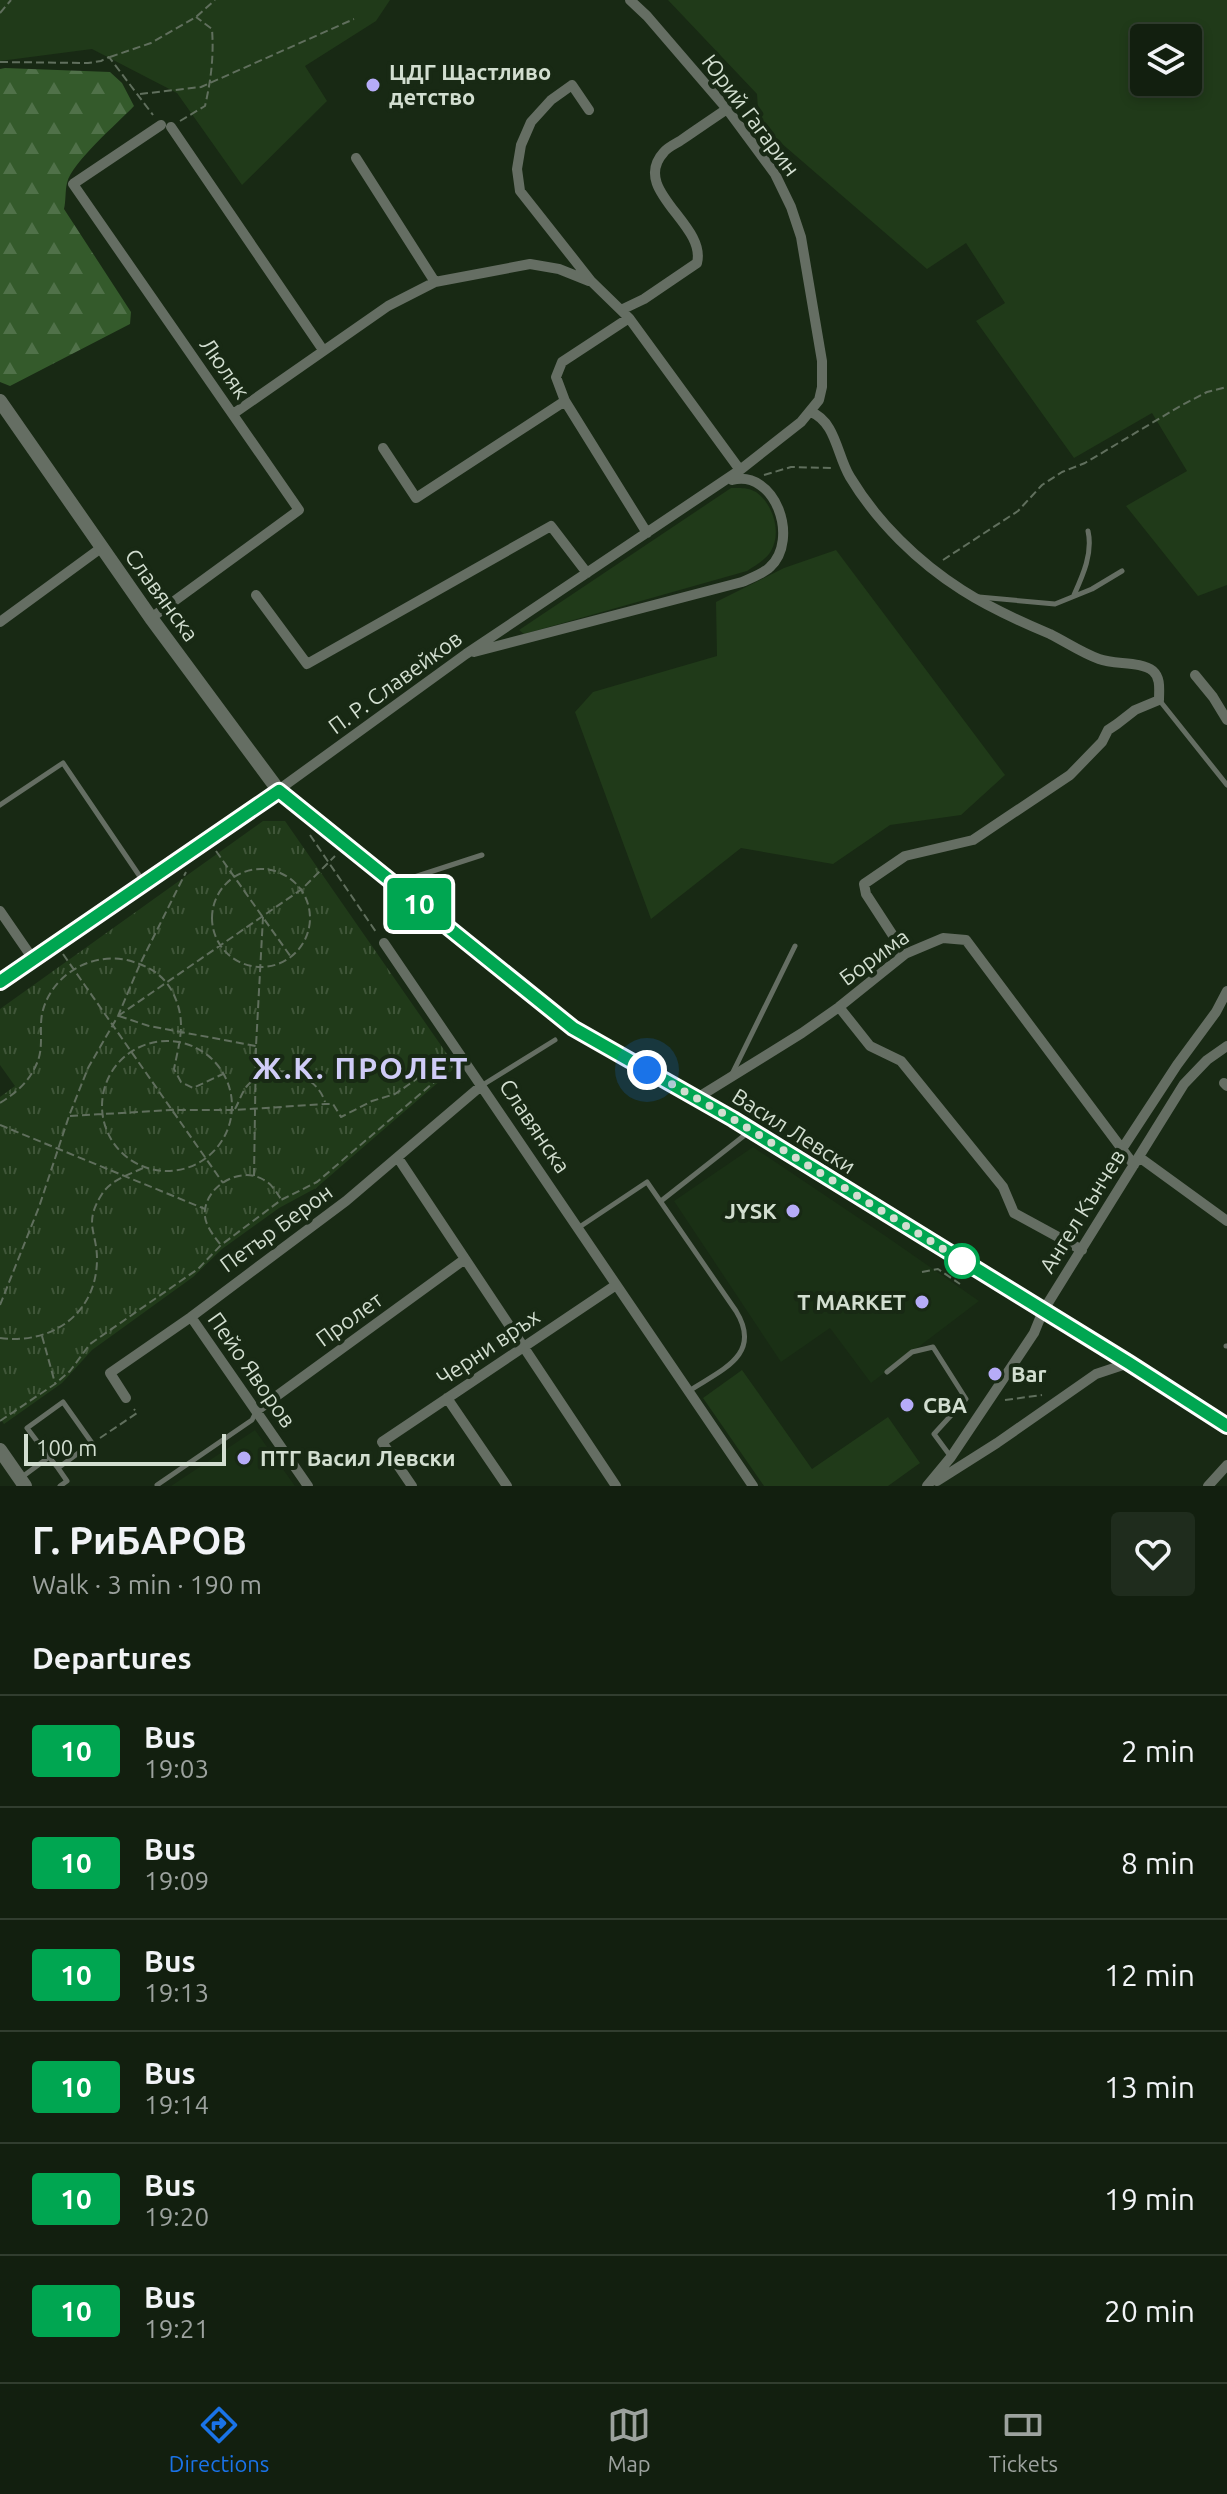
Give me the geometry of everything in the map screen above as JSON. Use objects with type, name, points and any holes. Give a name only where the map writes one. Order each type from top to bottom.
[{"type":"street","name":"Юрий Гагарин","points":[[630,0],[727,109],[775,174],[791,207],[801,237],[822,361],[822,387],[819,400],[811,412]]},
{"type":"street","points":[[589,110],[572,85],[551,100],[531,122],[521,145],[517,169],[520,191],[591,281],[625,314],[740,470]]},
{"type":"street","points":[[647,533],[565,401],[556,377],[562,362],[697,263],[696,242],[656,186],[656,169],[664,152],[727,109]]},
{"type":"street","points":[[166,126],[323,350]]},
{"type":"street","name":"Люляк","points":[[151,618],[299,510],[73,184],[166,126]]},
{"type":"street","points":[[356,158],[435,282]]},
{"type":"street","points":[[233,414],[388,306],[435,282],[530,264],[559,269],[591,281]]},
{"type":"street","name":"Славянска","points":[[0,401],[151,618],[279,791]]},
{"type":"street","points":[[383,448],[416,498],[565,401]]},
{"type":"street","points":[[811,412],[827,422],[845,469],[859,492],[896,536],[932,567],[1007,617],[1102,660],[1145,667],[1155,673],[1159,683],[1159,700],[1135,710],[1108,730],[1102,742],[1070,775],[973,840],[905,856],[869,878],[864,884],[866,894],[905,954]]},
{"type":"street","name":"П. Р. Славейков","points":[[0,982],[197,849],[466,654],[740,470],[811,412]]},
{"type":"street","points":[[466,654],[742,582],[772,566],[781,548],[781,513],[759,484],[741,477],[722,482]]},
{"type":"street","points":[[256,595],[307,664],[551,526],[587,573]]},
{"type":"street","points":[[0,622],[101,548]]},
{"type":"street","points":[[1195,675],[1227,720]]},
{"type":"street","name":"Васил Левски","points":[[279,791],[573,1028],[697,1098],[1227,1426]]},
{"type":"street","points":[[0,911],[33,959]]},
{"type":"street","name":"Борима","points":[[697,1098],[802,1033],[905,954],[943,938],[966,940],[1122,1149],[1227,1221]]},
{"type":"street","name":"Славянска","points":[[384,943],[749,1485]]},
{"type":"street","points":[[1122,1149],[1216,1012],[1227,991]]},
{"type":"street","points":[[839,1007],[870,1046],[901,1061],[1003,1187],[1014,1213],[1082,1250]]},
{"type":"street","name":"Ангел Кънчев","points":[[928,1486],[1034,1333],[1043,1311],[1184,1084],[1207,1060],[1227,1046]]},
{"type":"street","name":"Петър Берон","points":[[126,1398],[110,1373],[191,1317],[346,1201],[481,1086]]},
{"type":"street","points":[[398,1158],[616,1486]]},
{"type":"street","name":"Пролет","points":[[256,1411],[465,1259]]},
{"type":"street","name":"Черни връх","points":[[412,1486],[382,1442],[616,1285]]},
{"type":"street","name":"Пейо Яворов","points":[[191,1317],[308,1486]]},
{"type":"street","name":"Ангел Кънчев","points":[[928,1486],[1096,1374],[1129,1363]]},
{"type":"street","points":[[447,1398],[507,1486]]},
{"type":"street","points":[[0,1450],[22,1482]]},
{"type":"street","points":[[1208,1486],[1227,1465]]},
{"type":"lane","points":[[1074,596],[1089,553],[1088,531]]},
{"type":"lane","points":[[974,597],[1055,604],[1092,589],[1122,571]]},
{"type":"lane","points":[[1159,700],[1227,785]]},
{"type":"lane","points":[[0,805],[63,763],[145,884]]},
{"type":"lane","points":[[394,883],[482,855]]},
{"type":"lane","points":[[731,1075],[795,946]]},
{"type":"lane","points":[[481,1086],[555,1040]]},
{"type":"lane","points":[[661,1201],[751,1131]]},
{"type":"lane","points":[[578,1228],[647,1182],[736,1311],[744,1323],[746,1337],[736,1360],[688,1391]]},
{"type":"lane","points":[[887,1372],[912,1352],[933,1347],[966,1399],[934,1434],[951,1457]]},
{"type":"lane","points":[[58,1468],[92,1443],[63,1402],[27,1428],[67,1481],[60,1486]]},
{"type":"lane","points":[[157,1485],[252,1420],[256,1411]]},
{"type":"lane","points":[[22,1482],[49,1457]]},
{"type":"path","points":[[0,13],[11,0]]},
{"type":"path","points":[[0,62],[101,61],[151,43],[196,17],[215,0]]},
{"type":"path","points":[[109,57],[166,126],[205,106],[214,57],[212,29],[196,17]]},
{"type":"path","points":[[139,94],[201,87],[354,19]]},
{"type":"path","points":[[932,567],[1018,511],[1042,485],[1062,472],[1085,463],[1207,392],[1227,387]]},
{"type":"path","points":[[750,481],[774,470],[791,467],[845,469]]},
{"type":"path","points":[[304,827],[384,943]]},
{"type":"path","points":[[208,841],[236,876],[291,958]]},
{"type":"path","points":[[118,1016],[302,889],[330,863],[345,843]]},
{"type":"path","points":[[0,1305],[39,1207],[88,1068],[118,1016],[197,849]]},
{"type":"path","points":[[245,870],[275,870],[289,876],[302,889],[311,917],[309,933],[291,958],[274,967],[260,969],[243,965],[220,945],[210,918],[213,903],[220,889],[236,876],[245,870]]},
{"type":"path","points":[[254,1176],[256,1046],[263,915]]},
{"type":"path","points":[[56,944],[223,1183]]},
{"type":"path","points":[[0,1103],[21,1089],[32,1073],[42,1048],[44,1008],[55,985],[90,961],[112,959],[140,964],[158,973],[166,982],[180,1012],[182,1041],[174,1069],[181,1082],[193,1088],[223,1074]]},
{"type":"path","points":[[118,1016],[149,1026],[256,1046]]},
{"type":"path","points":[[235,1110],[216,1059],[182,1041],[165,1040],[147,1043],[117,1062],[106,1078],[100,1116],[125,1155],[144,1167],[165,1172],[187,1170],[206,1159],[220,1144],[246,1087],[255,1079],[275,1072],[300,1074],[318,1087],[325,1104]]},
{"type":"path","points":[[69,1116],[333,1104],[341,1117],[372,1101],[395,1094],[460,1055]]},
{"type":"path","points":[[0,1421],[55,1384],[70,1371],[90,1344],[198,1269],[221,1245],[281,1200],[317,1182],[460,1055]]},
{"type":"path","points":[[0,1125],[205,1209]]},
{"type":"path","points":[[0,1338],[21,1340],[42,1336],[74,1317],[89,1294],[97,1260],[91,1224],[102,1193],[109,1184],[144,1167]]},
{"type":"path","points":[[221,1245],[207,1223],[205,1209],[223,1183],[234,1177],[254,1176],[266,1181],[281,1200]]},
{"type":"path","points":[[922,1272],[938,1269],[960,1284]]},
{"type":"path","points":[[42,1336],[55,1384]]},
{"type":"path","points":[[988,1403],[1038,1395],[1064,1397]]},
{"type":"path","points":[[92,1443],[137,1413],[126,1398]]},
{"type":"shaded area","points":[[753,1147],[979,1301],[871,1383],[830,1328],[781,1362],[674,1201]]},
{"type":"shaded area","name":"ПТГ Васил Левски","points":[[255,1430],[295,1486],[171,1486]]},
{"type":"green space","points":[[0,0],[390,0],[376,21],[305,66],[327,101],[242,185],[177,93],[92,49],[0,61]]},
{"type":"green space","points":[[668,0],[1227,0],[1227,585],[1198,596],[1126,506],[1187,471],[1152,413],[1074,458],[976,321],[1005,303],[966,243],[927,269],[759,124],[757,94]]},
{"type":"green space","points":[[0,69],[110,72],[122,83],[134,106],[77,164],[67,183],[64,209],[131,312],[130,324],[10,386],[0,382]]},
{"type":"green space","points":[[731,488],[747,489],[762,497],[776,527],[771,551],[747,571],[524,634],[519,630]]},
{"type":"green space","points":[[836,550],[1005,775],[961,815],[890,825],[833,864],[741,848],[651,919],[575,712],[593,692],[717,656],[716,602],[784,568]]},
{"type":"green space","points":[[263,821],[285,821],[456,1067],[316,1188],[279,1208],[222,1249],[193,1277],[92,1350],[62,1383],[4,1424],[0,1418],[0,1097],[15,1086],[0,1065],[0,1009]]},
{"type":"green space","points":[[742,1370],[812,1469],[888,1417],[920,1463],[888,1486],[764,1486],[703,1398]]},
{"type":"bus line","name":"10","points":[[0,982],[279,791],[573,1028],[733,1119],[1227,1426]]},
{"type":"place","name":"ЦДГ Щастливо детство","points":[[373,85]]},
{"type":"place","name":"JYSK","points":[[793,1211]]},
{"type":"place","name":"T MARKET","points":[[922,1302]]},
{"type":"place","name":"Bar","points":[[995,1374]]},
{"type":"place","name":"CBA","points":[[907,1405]]},
{"type":"place","name":"ПТГ Васил Левски","points":[[244,1458]]},
{"type":"district","name":"Ж.К. ПРОЛЕТ","points":[[361,1069]]},
{"type":"route","points":[[647,1070],[733,1119],[966,1263],[962,1261]]}]
